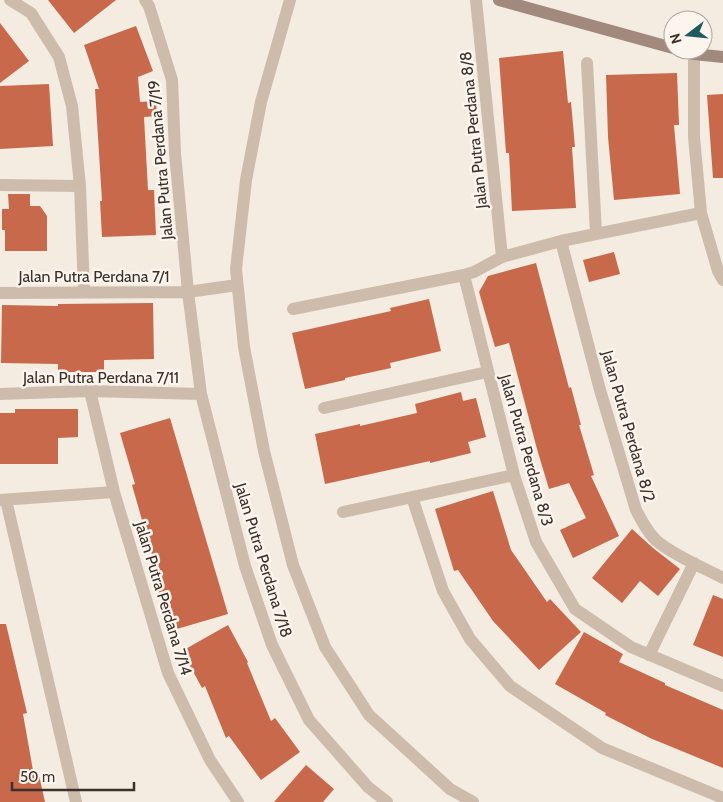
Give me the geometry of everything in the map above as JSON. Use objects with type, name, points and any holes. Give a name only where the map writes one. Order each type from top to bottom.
[{"type":"street","points":[[10,0],[31,13],[59,57],[72,106],[80,186],[84,291]]},
{"type":"street","name":"Jalan Putra Perdana 7/19","points":[[145,0],[149,6],[172,80],[176,153],[188,292]]},
{"type":"street","points":[[290,0],[261,102],[246,180],[236,269],[236,285],[244,347],[264,451],[293,565],[325,647],[369,715],[450,789],[473,802]]},
{"type":"street","name":"Jalan Putra Perdana 8/8","points":[[476,0],[502,256]]},
{"type":"street","points":[[498,0],[663,45]]},
{"type":"street","points":[[694,60],[694,137],[701,213],[718,271],[723,280]]},
{"type":"street","points":[[588,63],[596,233]]},
{"type":"street","points":[[0,185],[80,186]]},
{"type":"street","points":[[293,309],[464,275],[474,272],[502,256],[596,233],[701,213]]},
{"type":"street","name":"Jalan Putra Perdana 8/2","points":[[561,241],[600,390],[636,510],[645,528],[657,542],[723,578]]},
{"type":"street","name":"Jalan Putra Perdana 8/3","points":[[464,275],[514,475],[536,542],[575,610],[630,647],[723,686]]},
{"type":"street","name":"Jalan Putra Perdana 7/1","points":[[0,293],[84,291],[188,292],[236,285]]},
{"type":"street","name":"Jalan Putra Perdana 7/18","points":[[188,292],[201,394],[246,566],[272,645],[309,720],[368,787],[387,802]]},
{"type":"street","points":[[324,408],[487,372]]},
{"type":"street","name":"Jalan Putra Perdana 7/11","points":[[0,394],[90,391],[201,394]]},
{"type":"street","name":"Jalan Putra Perdana 7/14","points":[[90,391],[114,492],[168,673],[210,760],[238,802]]},
{"type":"street","points":[[343,512],[514,475]]},
{"type":"street","points":[[76,802],[3,500],[114,492]]},
{"type":"street","points":[[412,497],[443,591],[470,639],[510,686],[602,748],[723,798]]},
{"type":"street","points":[[649,655],[694,563]]},
{"type":"building","points":[[48,0],[116,0],[74,33]]},
{"type":"building","points":[[0,23],[29,61],[0,83]]},
{"type":"building","points":[[136,26],[153,71],[138,77],[140,102],[156,101],[157,116],[144,117],[148,190],[154,190],[156,235],[102,237],[100,201],[102,201],[95,89],[99,89],[84,45]]},
{"type":"building","points":[[563,51],[568,103],[571,102],[575,147],[572,147],[576,208],[512,211],[509,153],[506,153],[499,58]]},
{"type":"building","points":[[677,73],[679,125],[674,125],[680,194],[614,200],[608,137],[606,75]]},
{"type":"building","points":[[49,84],[53,146],[0,149],[0,86]]},
{"type":"building","points":[[723,94],[723,178],[713,178],[707,95]]},
{"type":"building","points":[[8,194],[30,194],[30,206],[40,206],[47,216],[47,251],[5,251],[2,209],[9,209]]},
{"type":"building","points":[[614,252],[620,274],[589,282],[583,260]]},
{"type":"building","points":[[536,263],[594,475],[591,476],[619,536],[573,558],[560,530],[586,518],[569,483],[549,489],[509,343],[495,347],[479,292],[488,276]]},
{"type":"building","points":[[429,299],[441,351],[390,363],[391,368],[305,389],[292,333],[391,311],[390,308]]},
{"type":"building","points":[[153,303],[154,359],[104,360],[104,372],[58,372],[58,364],[1,363],[2,305],[58,306],[58,304]]},
{"type":"building","points":[[461,392],[463,401],[476,398],[486,437],[468,442],[471,453],[325,484],[315,434],[417,413],[415,404]]},
{"type":"building","points":[[15,409],[78,409],[78,437],[58,438],[58,464],[0,464],[0,413],[15,413]]},
{"type":"building","points":[[170,418],[228,614],[170,631],[156,584],[160,583],[132,485],[135,484],[120,433]]},
{"type":"building","points":[[493,491],[511,550],[547,602],[550,599],[581,632],[539,670],[493,621],[458,570],[454,571],[435,509]]},
{"type":"building","points":[[632,529],[680,569],[658,596],[640,581],[622,603],[592,578]]},
{"type":"building","points":[[713,595],[723,599],[723,657],[693,645]]},
{"type":"building","points":[[0,624],[6,624],[27,713],[23,714],[34,776],[39,775],[45,802],[0,802]]},
{"type":"building","points":[[228,625],[248,662],[271,721],[275,718],[300,752],[261,780],[229,736],[226,738],[205,686],[202,688],[182,651]]},
{"type":"building","points":[[584,632],[623,654],[619,662],[665,683],[665,685],[723,710],[723,768],[650,738],[605,715],[606,713],[555,684]]},
{"type":"building","points":[[306,765],[334,789],[323,802],[274,802]]}]
